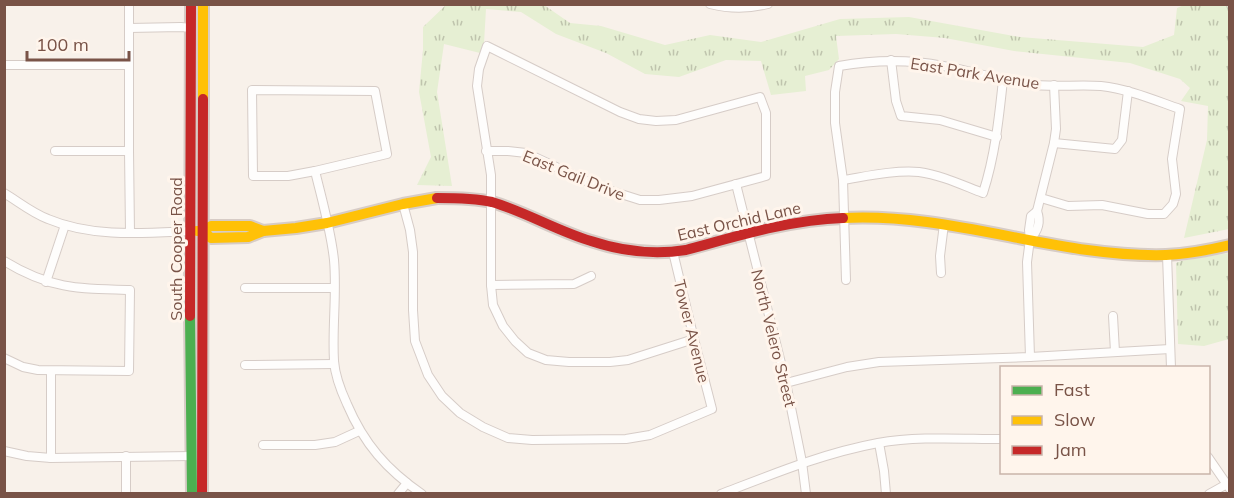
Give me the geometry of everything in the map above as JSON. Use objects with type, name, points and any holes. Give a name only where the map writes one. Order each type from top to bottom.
[{"type":"street","points":[[129,4],[130,232]]},
{"type":"street","name":"South Cooper Road","points":[[191,4],[197,231],[197,456],[192,494]]},
{"type":"street","name":"South Cooper Road","points":[[197,231],[203,4]]},
{"type":"street","points":[[710,4],[749,8],[768,4]]},
{"type":"street","points":[[129,28],[204,28]]},
{"type":"street","name":"East Gail Drive","points":[[487,46],[639,119],[676,120],[760,97],[766,113],[766,176],[692,196],[640,200],[599,187],[526,153],[486,151],[477,86],[479,69],[487,46]]},
{"type":"street","points":[[891,60],[896,101],[901,116],[940,120],[997,137]]},
{"type":"street","name":"East Park Avenue","points":[[843,180],[836,123],[839,66],[891,60],[942,65],[1031,85],[1102,86],[1180,109],[1172,159],[1176,194],[1173,204],[1164,214],[1148,214],[1102,205],[1068,206],[1041,198]]},
{"type":"street","points":[[4,66],[129,65]]},
{"type":"street","points":[[846,280],[843,180],[899,172],[920,172],[942,177],[983,193],[997,137],[1004,80]]},
{"type":"street","points":[[1030,357],[1027,262],[1029,230],[1031,216],[1037,211],[1041,198],[1054,143],[1056,129],[1054,85]]},
{"type":"street","points":[[252,90],[375,91],[387,154],[315,171],[288,176],[253,176],[252,90]]},
{"type":"street","points":[[1054,143],[1115,149],[1122,141],[1128,92]]},
{"type":"street","points":[[55,151],[129,151]]},
{"type":"street","points":[[486,151],[490,175],[493,305],[503,326],[515,341],[528,352],[546,360],[610,362],[627,360],[694,339]]},
{"type":"street","points":[[315,171],[334,261],[334,364],[342,393],[359,430],[372,449],[389,468],[423,494]]},
{"type":"street","name":"North Velero Street","points":[[736,184],[786,383],[806,494]]},
{"type":"street","points":[[4,193],[32,212],[64,225],[84,230],[97,232],[197,231]]},
{"type":"street","name":"East Orchid Lane","points":[[197,231],[211,226],[250,226],[263,231],[296,228],[327,223],[403,204],[438,198],[465,198],[490,202],[518,211],[589,241],[647,252],[686,250],[778,226],[815,219],[844,218],[896,218],[944,224],[1109,253],[1167,255],[1230,245]]},
{"type":"street","name":"Tower Avenue","points":[[403,204],[413,252],[415,341],[428,375],[442,396],[460,413],[508,438],[626,439],[650,435],[712,409],[673,252]]},
{"type":"street","points":[[941,273],[940,256],[944,224]]},
{"type":"street","points":[[46,282],[64,225]]},
{"type":"street","points":[[1167,255],[1171,366]]},
{"type":"street","points":[[4,261],[46,282],[64,287],[84,290],[129,290],[129,371],[51,371],[23,367],[4,358]]},
{"type":"street","points":[[491,285],[574,284],[591,276]]},
{"type":"street","points":[[245,288],[334,288]]},
{"type":"street","points":[[1113,316],[1115,352]]},
{"type":"street","points":[[786,383],[847,367],[879,362],[1170,349]]},
{"type":"street","points":[[245,365],[334,364]]},
{"type":"street","points":[[51,371],[51,458]]},
{"type":"street","points":[[263,445],[315,445],[335,442],[359,430]]},
{"type":"street","points":[[721,494],[802,462],[879,443],[915,440],[1000,439]]},
{"type":"street","points":[[879,443],[886,494]]},
{"type":"street","points":[[4,451],[51,458],[197,456]]},
{"type":"street","points":[[126,456],[126,494]]},
{"type":"street","name":"South Cooper Road","points":[[197,456],[202,494]]},
{"type":"street","points":[[1209,494],[1228,487],[1210,459]]},
{"type":"street","points":[[398,494],[407,483]]},
{"type":"green space","points":[[447,4],[544,5],[570,23],[601,26],[665,45],[710,35],[761,42],[840,19],[909,17],[1020,37],[1143,47],[1174,35],[1177,8],[1184,5],[1227,5],[1230,14],[1229,229],[1184,238],[1207,140],[1208,106],[1181,101],[1190,88],[1180,79],[1130,63],[1014,51],[945,38],[896,34],[836,36],[839,59],[829,70],[805,76],[806,91],[771,95],[761,61],[726,60],[679,77],[645,74],[606,53],[556,34],[521,12],[486,9],[484,43],[480,53],[444,44],[437,92],[452,186],[417,185],[431,157],[419,92],[423,27]]},
{"type":"green space","points":[[1229,253],[1229,339],[1204,346],[1178,344],[1176,263]]},
{"type":"traffic: fast","points":[[190,316],[192,494]]},
{"type":"traffic: slow","points":[[203,4],[203,99]]},
{"type":"traffic: slow","points":[[202,231],[211,238],[248,237],[263,231],[327,223],[437,198]]},
{"type":"traffic: slow","points":[[843,218],[884,218],[925,222],[1085,250],[1125,254],[1166,255],[1198,252],[1230,245]]},
{"type":"traffic: slow","points":[[197,231],[211,226],[250,226],[263,231]]},
{"type":"traffic: jam","points":[[190,316],[191,4]]},
{"type":"traffic: jam","points":[[202,494],[203,99]]},
{"type":"traffic: jam","points":[[437,198],[492,202],[591,241],[626,250],[650,252],[686,250],[783,225],[843,218]]}]
